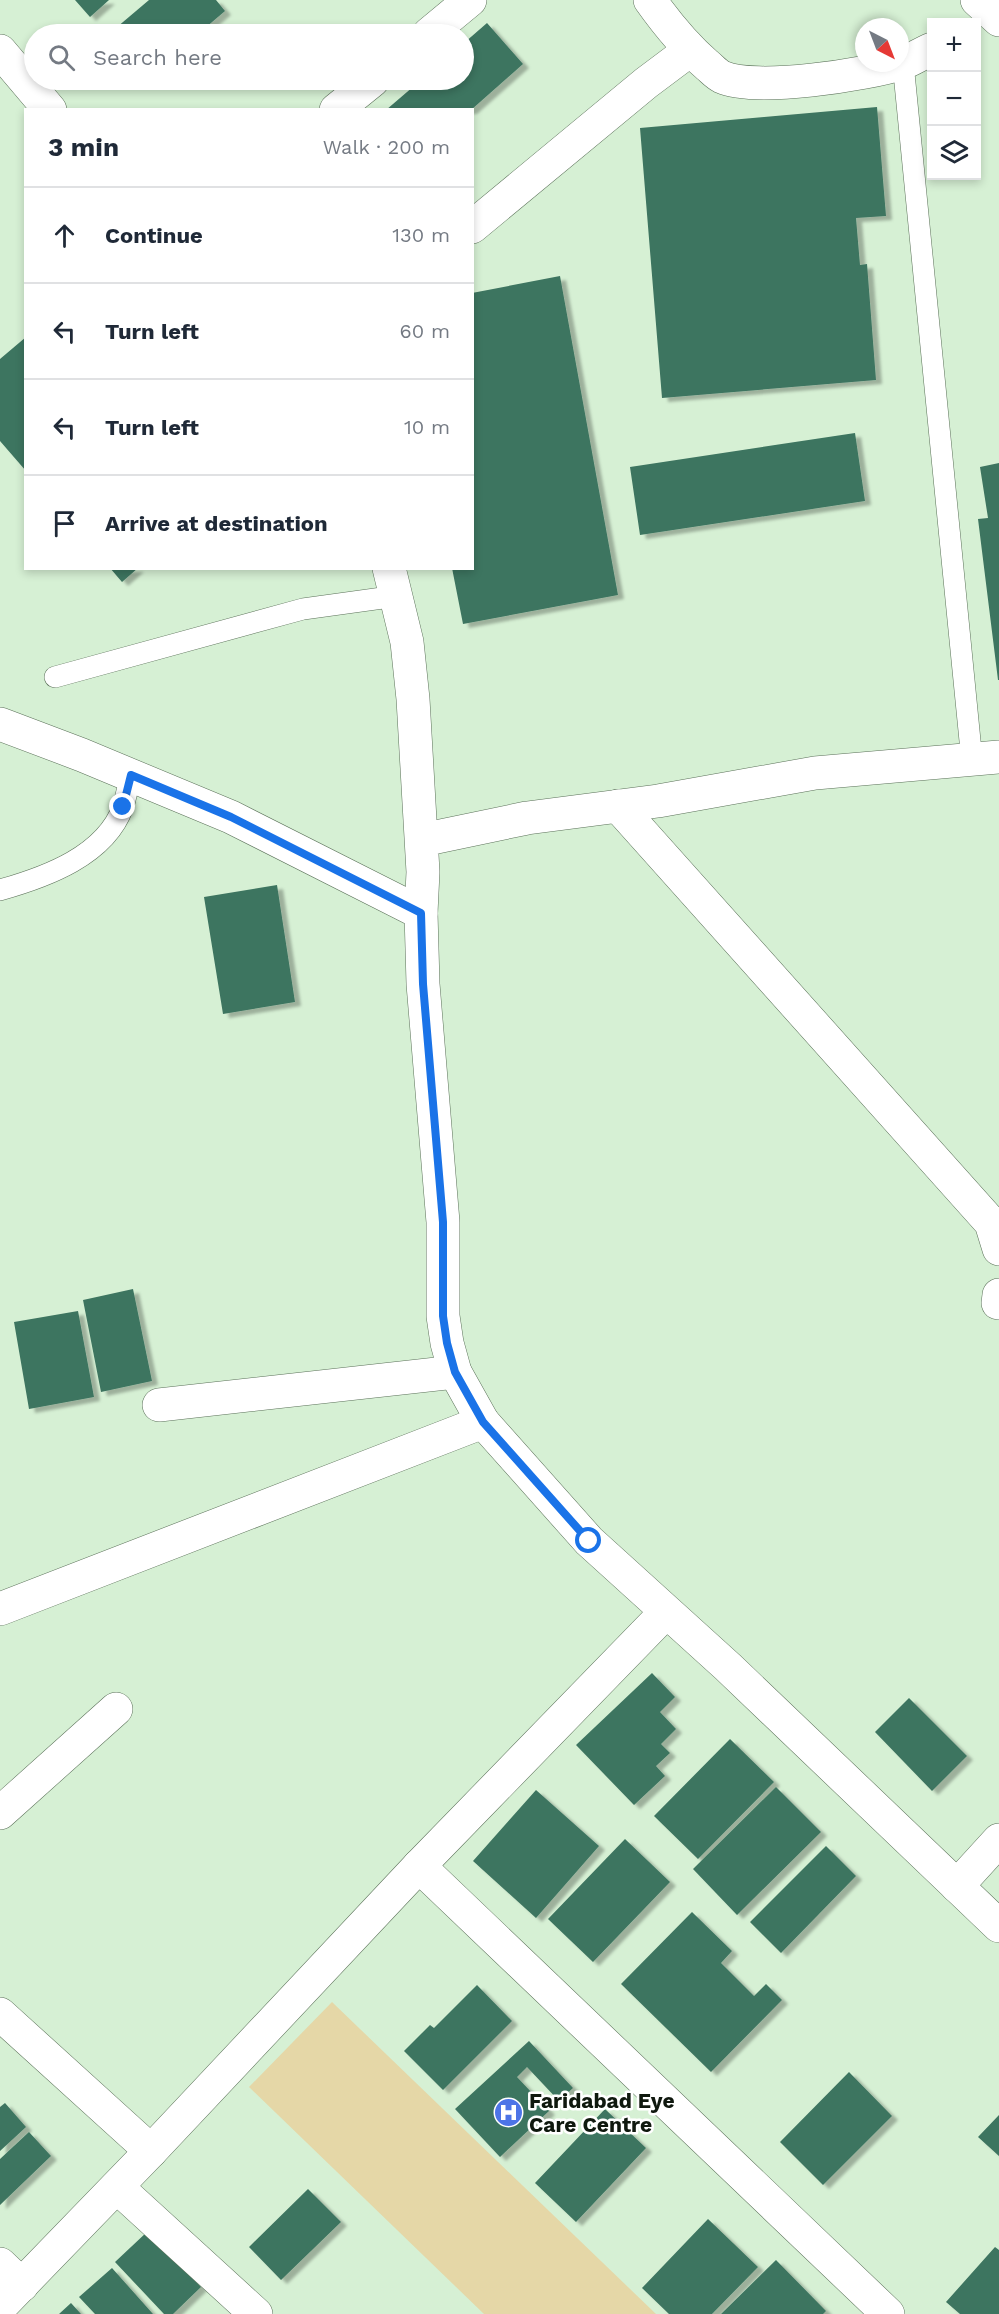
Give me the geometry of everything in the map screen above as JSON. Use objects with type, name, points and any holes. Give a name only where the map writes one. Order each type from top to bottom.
[{"type":"street","points":[[441,24],[470,0]]},
{"type":"street","points":[[650,0],[670,28],[690,50],[721,76],[747,83],[780,83],[850,74],[917,56]]},
{"type":"street","points":[[474,225],[646,83],[690,50]]},
{"type":"street","points":[[0,51],[24,79]]},
{"type":"street","points":[[33,90],[48,108]]},
{"type":"street","points":[[339,108],[361,90]]},
{"type":"street","points":[[393,582],[407,642],[413,699],[422,840],[423,984],[443,1222],[443,1316],[455,1372],[483,1422],[589,1541],[728,1667],[999,1926]]},
{"type":"street","points":[[0,724],[231,817],[421,913]]},
{"type":"street","points":[[422,840],[527,818],[618,806],[815,773],[986,759]]},
{"type":"street","points":[[618,806],[991,1223],[999,1249]]},
{"type":"street","points":[[159,1405],[455,1372]]},
{"type":"street","points":[[0,1609],[483,1422]]},
{"type":"street","points":[[7,2285],[117,2187],[419,1866],[666,1612]]},
{"type":"street","points":[[0,1813],[116,1709]]},
{"type":"street","points":[[957,1886],[999,1840]]},
{"type":"street","points":[[419,1866],[888,2314]]},
{"type":"street","points":[[0,2014],[151,2151]]},
{"type":"street","points":[[117,2187],[256,2314]]},
{"type":"lane","points":[[917,56],[986,759]]},
{"type":"lane","points":[[55,677],[393,582]]},
{"type":"lane","points":[[0,890],[20,884],[74,860],[98,844],[110,831],[123,807],[131,775]]},
{"type":"shaded area","points":[[332,2002],[656,2314],[484,2314],[249,2087]]},
{"type":"building","points":[[75,0],[109,0],[90,17]]},
{"type":"building","points":[[149,0],[216,0],[225,11],[210,24],[121,24]]},
{"type":"building","points":[[487,23],[523,64],[473,108],[388,108],[409,90],[474,90],[474,34]]},
{"type":"building","points":[[877,107],[886,216],[856,218],[860,265],[867,264],[876,380],[662,398],[640,128]]},
{"type":"building","points":[[560,276],[618,595],[463,624],[452,570],[474,570],[474,293]]},
{"type":"building","points":[[24,339],[24,469],[0,441],[0,359]]},
{"type":"building","points":[[855,433],[865,501],[640,535],[630,467]]},
{"type":"building","points":[[999,463],[998,680],[978,519],[988,518],[980,467]]},
{"type":"building","points":[[112,570],[136,570],[122,582]]},
{"type":"building","points":[[277,885],[295,1002],[223,1014],[204,897]]},
{"type":"building","points":[[133,1289],[152,1381],[101,1392],[83,1300]]},
{"type":"building","points":[[78,1311],[94,1397],[29,1409],[14,1322]]},
{"type":"building","points":[[652,1673],[675,1697],[660,1712],[676,1729],[661,1744],[670,1753],[656,1766],[665,1776],[634,1805],[576,1745]]},
{"type":"building","points":[[909,1698],[967,1756],[932,1791],[875,1732]]},
{"type":"building","points":[[730,1739],[774,1782],[698,1859],[654,1816]]},
{"type":"building","points":[[776,1787],[821,1832],[737,1915],[693,1869]]},
{"type":"building","points":[[536,1790],[599,1846],[536,1918],[473,1861]]},
{"type":"building","points":[[625,1839],[670,1882],[593,1962],[548,1919]]},
{"type":"building","points":[[826,1846],[856,1876],[781,1953],[750,1922]]},
{"type":"building","points":[[692,1912],[732,1951],[721,1963],[754,1996],[766,1984],[782,2000],[711,2072],[621,1984]]},
{"type":"building","points":[[477,1985],[512,2021],[443,2090],[404,2051],[430,2025],[434,2028]]},
{"type":"building","points":[[529,2041],[573,2088],[559,2101],[527,2067],[517,2077],[549,2111],[500,2157],[455,2109]]},
{"type":"building","points":[[849,2072],[892,2116],[823,2185],[780,2142]]},
{"type":"building","points":[[5,2103],[26,2127],[0,2151],[0,2107]]},
{"type":"building","points":[[605,2109],[646,2148],[576,2222],[535,2183]]},
{"type":"building","points":[[999,2115],[999,2156],[978,2137]]},
{"type":"building","points":[[29,2132],[51,2156],[0,2205],[0,2159]]},
{"type":"building","points":[[308,2189],[341,2222],[281,2280],[249,2247]]},
{"type":"building","points":[[708,2219],[758,2267],[712,2314],[669,2314],[642,2288]]},
{"type":"building","points":[[148,2231],[201,2287],[173,2314],[164,2314],[115,2262]]},
{"type":"building","points":[[995,2247],[999,2250],[999,2314],[960,2314],[946,2302]]},
{"type":"building","points":[[776,2260],[826,2311],[823,2314],[721,2314]]},
{"type":"building","points":[[112,2268],[153,2314],[95,2314],[79,2297]]},
{"type":"building","points":[[71,2303],[81,2314],[59,2314]]},
{"type":"place","name":"Faridabad Eye Care Centre","points":[[508,2113]]},
{"type":"route","points":[[123,807],[131,775],[231,817],[421,913],[423,984],[443,1222],[443,1316],[447,1343],[455,1372],[483,1422],[589,1541]]}]
